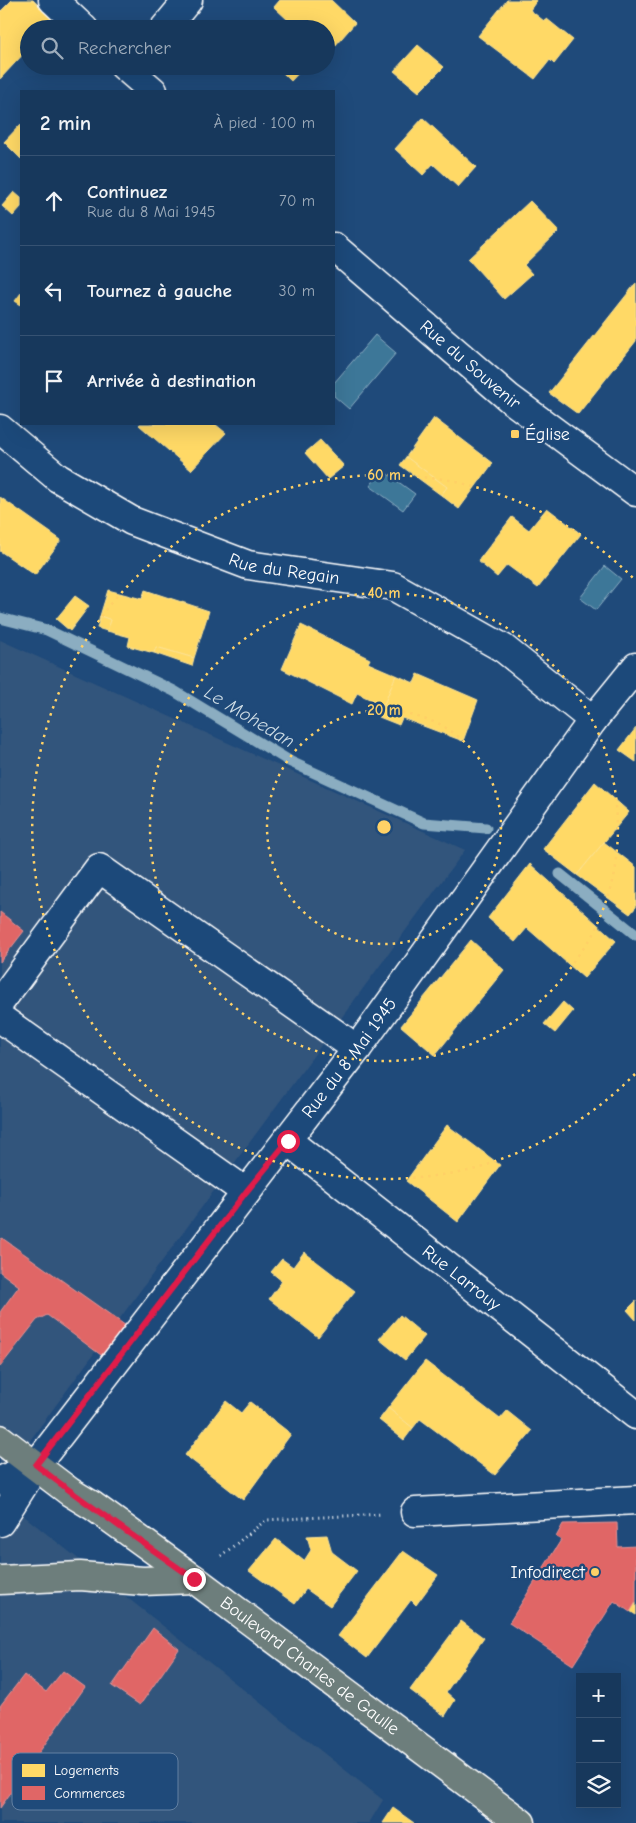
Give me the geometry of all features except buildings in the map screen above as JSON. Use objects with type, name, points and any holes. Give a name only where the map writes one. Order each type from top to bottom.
[{"type":"main road","name":"Boulevard Charles de Gaulle","points":[[0,1439],[70,1492],[93,1506],[194,1579],[521,1823]]},
{"type":"main road","points":[[0,1580],[80,1576],[143,1581],[194,1579]]},
{"type":"street","points":[[53,0],[74,20]]},
{"type":"street","points":[[171,20],[188,0]]},
{"type":"street","points":[[136,75],[152,90]]},
{"type":"street","name":"Rue du Souvenir","points":[[335,248],[509,398],[636,492]]},
{"type":"street","name":"Rue du Regain","points":[[0,429],[58,478],[132,521],[248,565],[393,586],[503,648],[593,720]]},
{"type":"street","name":"Rue du 8 Mai 1945","points":[[0,1522],[36,1465],[358,1049],[593,720],[636,668]]},
{"type":"street","points":[[0,1002],[99,868],[358,1049]]},
{"type":"street","points":[[0,1018],[246,1192]]},
{"type":"street","name":"Rue Larrouy","points":[[288,1141],[636,1415]]},
{"type":"street","points":[[0,1481],[36,1465]]},
{"type":"street","points":[[416,1512],[636,1500]]},
{"type":"path","points":[[194,1579],[266,1520],[416,1512]]},
{"type":"shaded area","points":[[375,335],[396,353],[349,409],[335,397],[335,382]]},
{"type":"shaded area","points":[[382,470],[415,494],[403,510],[370,486]]},
{"type":"shaded area","points":[[605,566],[621,579],[596,610],[580,598]]},
{"type":"shaded area","points":[[0,640],[465,850],[0,1481]]},
{"type":"shaded area","points":[[0,1497],[383,1800],[369,1823],[0,1823]]},
{"type":"waterway","name":"Le Mohedan","points":[[0,618],[47,630],[174,691],[291,762],[424,823],[486,828]]},
{"type":"waterway","name":"Le Mohedan","points":[[560,874],[636,935]]},
{"type":"place","name":"Église","points":[[515,434]]},
{"type":"place","name":"Infodirect","points":[[595,1572]]},
{"type":"route","points":[[194,1579],[93,1506],[70,1492],[36,1465],[246,1192],[288,1141]]}]
